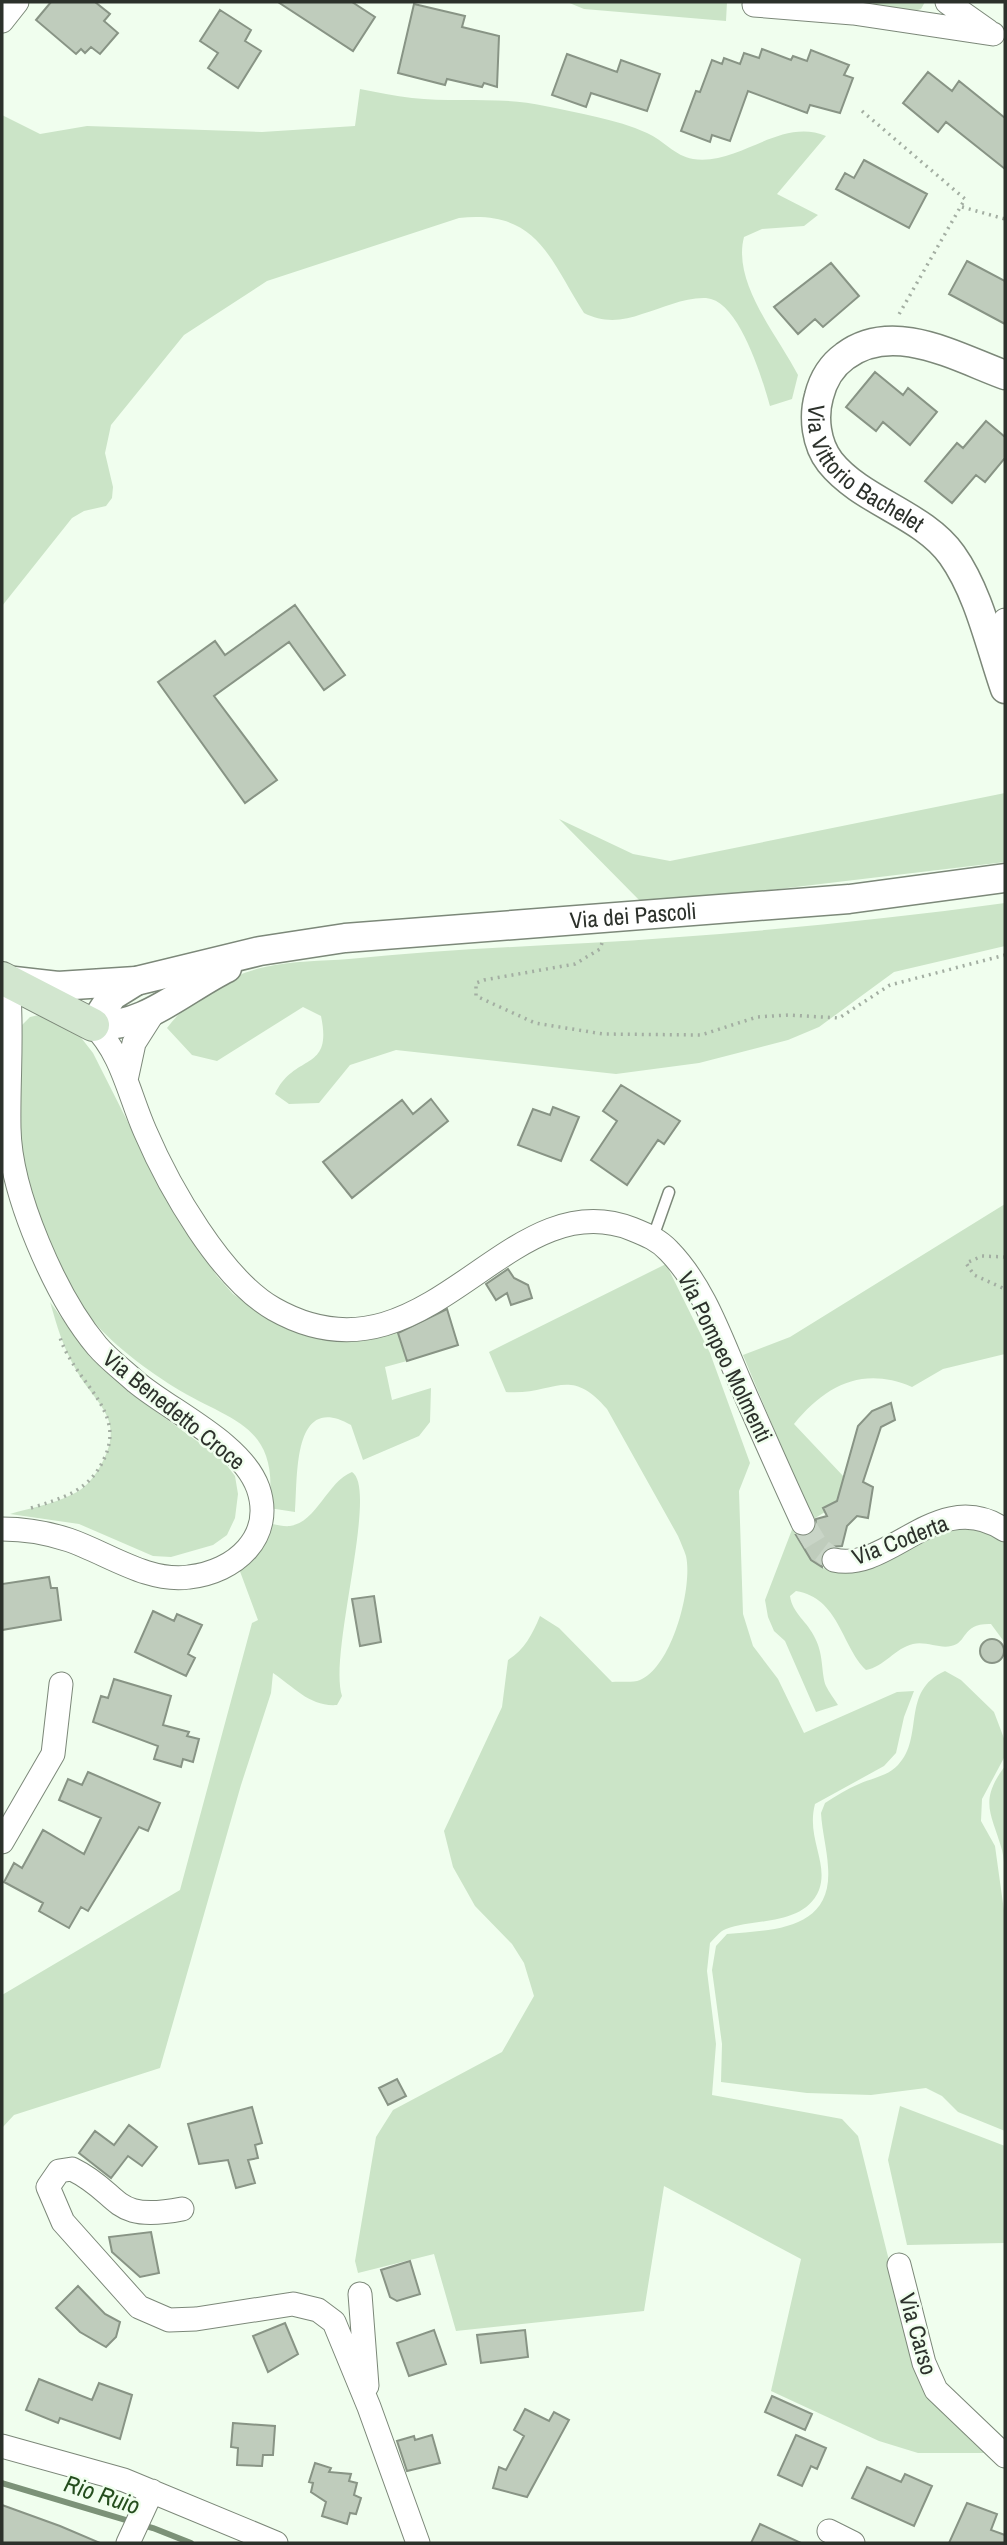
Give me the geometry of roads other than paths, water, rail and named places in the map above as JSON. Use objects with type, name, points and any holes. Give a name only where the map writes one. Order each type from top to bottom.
[{"type":"main road","points":[[5,979],[93,1025]]},
{"type":"street","points":[[2,21],[17,2]]},
{"type":"street","points":[[947,2],[999,39]]},
{"type":"street","points":[[754,5],[856,7],[999,39]]},
{"type":"street","name":"Via Vittorio Bachelet","points":[[992,651],[964,575],[946,547],[838,471],[823,449],[816,416],[819,393],[831,369],[851,351],[876,340],[903,341],[1005,375]]},
{"type":"street","points":[[1005,620],[995,638],[992,651],[1005,689]]},
{"type":"street","name":"Via dei Pascoli","points":[[5,979],[58,986],[136,981],[260,951],[345,938],[632,918],[849,899],[1005,878]]},
{"type":"street","name":"Via dei Pascoli","points":[[93,1025],[125,1023],[155,1010],[198,982],[260,951]]},
{"type":"street","name":"Via Benedetto Croce","points":[[2,1529],[68,1540],[144,1571],[174,1578],[189,1577],[226,1566],[243,1555],[256,1539],[261,1525],[262,1507],[250,1470],[232,1452],[139,1384],[98,1348],[71,1310],[50,1270],[22,1196],[9,1132],[11,1007],[5,979]]},
{"type":"street","points":[[93,1025],[112,996],[136,981]]},
{"type":"street","name":"Via dei Pascoli","points":[[126,1080],[134,1043],[155,1010]]},
{"type":"street","name":"Via Pompeo Molmenti","points":[[93,1025],[115,1054],[156,1154],[219,1260],[252,1296],[275,1310],[312,1324],[349,1329],[397,1321],[443,1298],[552,1227],[566,1223],[603,1221],[653,1237],[669,1250],[697,1289],[803,1523]]},
{"type":"street","name":"Via Coderta","points":[[834,1560],[844,1562],[866,1556],[938,1522],[964,1516],[984,1519],[1005,1530]]},
{"type":"street","points":[[2,1842],[53,1754],[61,1684]]},
{"type":"street","points":[[182,2209],[140,2214],[117,2205],[72,2169],[60,2171],[51,2178],[48,2187],[63,2222],[139,2307],[150,2314],[169,2320],[196,2319],[293,2304],[318,2310],[334,2322],[369,2407],[418,2543]]},
{"type":"street","name":"Via Carso","points":[[900,2265],[924,2363],[936,2390],[1005,2456]]},
{"type":"street","points":[[360,2294],[369,2407]]},
{"type":"street","points":[[2,2445],[77,2465],[147,2500],[276,2543]]},
{"type":"street","points":[[129,2539],[147,2500]]},
{"type":"street","points":[[829,2531],[853,2543]]},
{"type":"lane","points":[[653,1237],[669,1192]]},
{"type":"waterway","name":"Rio Ruio","points":[[2,2483],[153,2528],[191,2543]]},
{"type":"tunnel","points":[[803,1523],[818,1548],[834,1560]]}]
